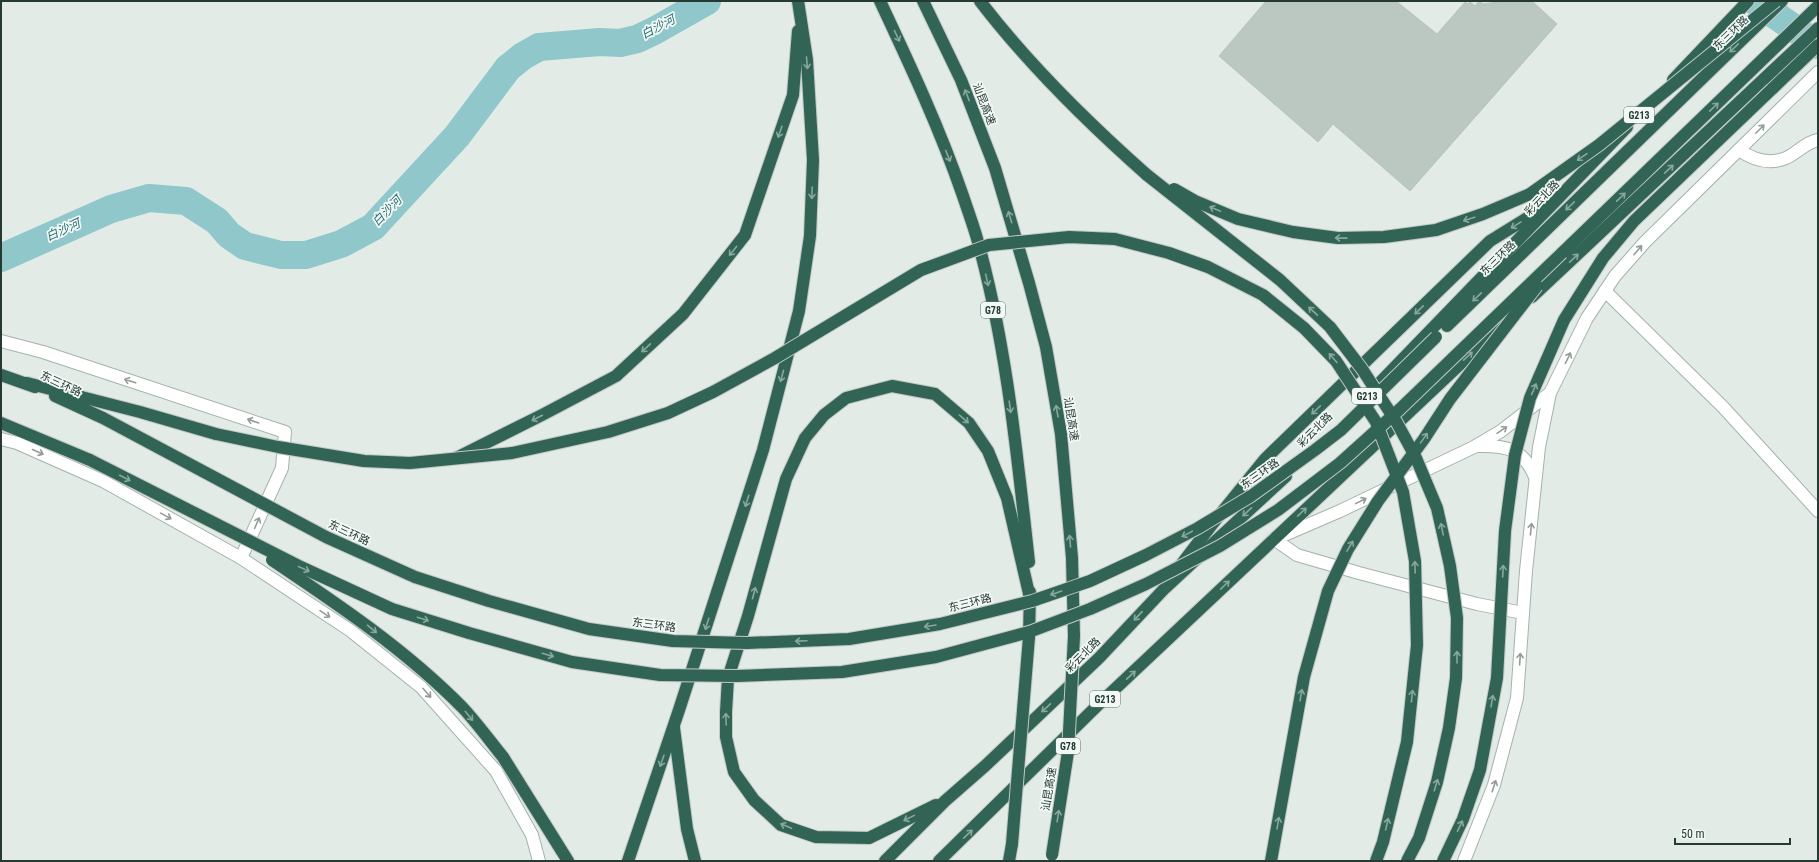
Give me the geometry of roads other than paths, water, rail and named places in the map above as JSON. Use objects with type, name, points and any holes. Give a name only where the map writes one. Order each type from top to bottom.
[{"type":"highway","name":"G78","points":[[880,1],[921,89],[954,172],[978,242],[1002,350],[1017,456],[1031,582],[1029,637],[1012,844],[1009,861]]},
{"type":"highway","name":"汕昆高速","points":[[924,1],[961,80],[995,168],[1029,282],[1046,347],[1061,434],[1072,558],[1074,636],[1068,752],[1051,858]]},
{"type":"highway","points":[[980,1],[999,25],[1053,86],[1094,128],[1147,175],[1280,280],[1330,327],[1362,369],[1416,458],[1437,508],[1450,566],[1457,618],[1456,678],[1449,728],[1437,782],[1419,838],[1407,861]]},
{"type":"highway","name":"彩云北路","points":[[886,859],[944,801],[985,766],[1099,658],[1165,588],[1315,449],[1748,1]]},
{"type":"highway","points":[[1147,175],[1196,201],[1238,219],[1293,232],[1338,238],[1384,237],[1436,230],[1483,214],[1530,194],[1599,145],[1776,1]]},
{"type":"highway","name":"东三环路","points":[[1,375],[27,383],[103,418],[326,537],[415,577],[489,601],[589,629],[673,641],[747,643],[849,638],[940,624],[1032,601],[1090,581],[1146,555],[1198,528],[1251,496],[1315,450],[1341,430],[1782,1]]},
{"type":"highway","points":[[454,459],[616,376],[683,314],[745,235],[793,95],[798,6]]},
{"type":"highway","points":[[628,861],[674,725],[763,450],[799,311],[810,236],[814,160],[807,60],[798,6]]},
{"type":"highway","points":[[1,423],[90,460],[301,567],[392,609],[469,633],[572,662],[660,675],[737,676],[842,672],[936,657],[1029,632],[1090,609],[1175,571],[1220,546],[1278,510],[1340,463],[1400,409],[1818,6]]},
{"type":"highway","points":[[1274,539],[1818,28]]},
{"type":"highway","points":[[1443,861],[1463,819],[1480,770],[1495,686],[1505,531],[1515,455],[1530,398],[1564,320],[1603,258],[1634,221],[1818,45]]},
{"type":"highway","points":[[1165,588],[1210,527],[1265,459],[1490,241],[1561,196]]},
{"type":"highway","points":[[27,383],[140,412],[216,434],[278,447],[364,460],[410,463],[454,459],[512,453],[608,432],[668,414],[713,392],[774,358],[921,270],[989,245],[1069,237],[1115,239],[1169,254],[1208,267],[1262,295],[1304,328],[1336,361],[1376,422],[1403,492],[1415,561],[1418,645],[1407,742],[1383,842],[1376,861]]},
{"type":"highway","points":[[1270,861],[1304,678],[1331,584],[1348,549],[1378,501],[1424,439],[1450,399],[1562,253]]},
{"type":"highway","points":[[944,801],[869,838],[816,837],[781,825],[754,800],[734,772],[726,737],[728,678],[748,616],[786,478],[805,438],[824,415],[846,398],[892,386],[935,394],[969,423],[988,451],[1007,498],[1030,598]]},
{"type":"highway","points":[[224,528],[360,620],[426,674],[463,709],[504,757],[568,861]]},
{"type":"highway","name":"G213","points":[[939,861],[1099,704],[1274,539]]},
{"type":"highway","points":[[674,725],[687,829],[695,861]]},
{"type":"street","name":"G213","points":[[1274,539],[1340,511],[1474,446],[1501,431],[1550,393],[1587,318],[1616,276],[1645,242],[1818,72]]},
{"type":"street","points":[[1739,150],[1758,160],[1773,161],[1786,158],[1812,141],[1818,140]]},
{"type":"street","points":[[1605,291],[1723,407],[1818,511]]},
{"type":"street","points":[[1,341],[43,352],[285,432],[282,468],[241,558]]},
{"type":"street","points":[[1464,861],[1494,785],[1517,698],[1523,613],[1539,447],[1550,393]]},
{"type":"street","points":[[1,439],[17,443],[103,481],[241,558],[351,631],[421,687],[496,771],[532,835],[539,861]]},
{"type":"street","points":[[1474,446],[1502,446],[1515,451],[1525,459],[1536,478]]},
{"type":"street","points":[[1274,539],[1297,555],[1477,604],[1523,613]]},
{"type":"waterway","name":"白沙河","points":[[1,258],[111,209],[149,198],[186,201],[217,221],[229,235],[245,246],[281,255],[306,255],[341,244],[373,227],[457,136],[508,68],[523,56],[539,47],[600,42],[620,43],[637,39],[707,1]]},
{"type":"waterway","name":"白沙河","points":[[1755,1],[1818,45]]}]
